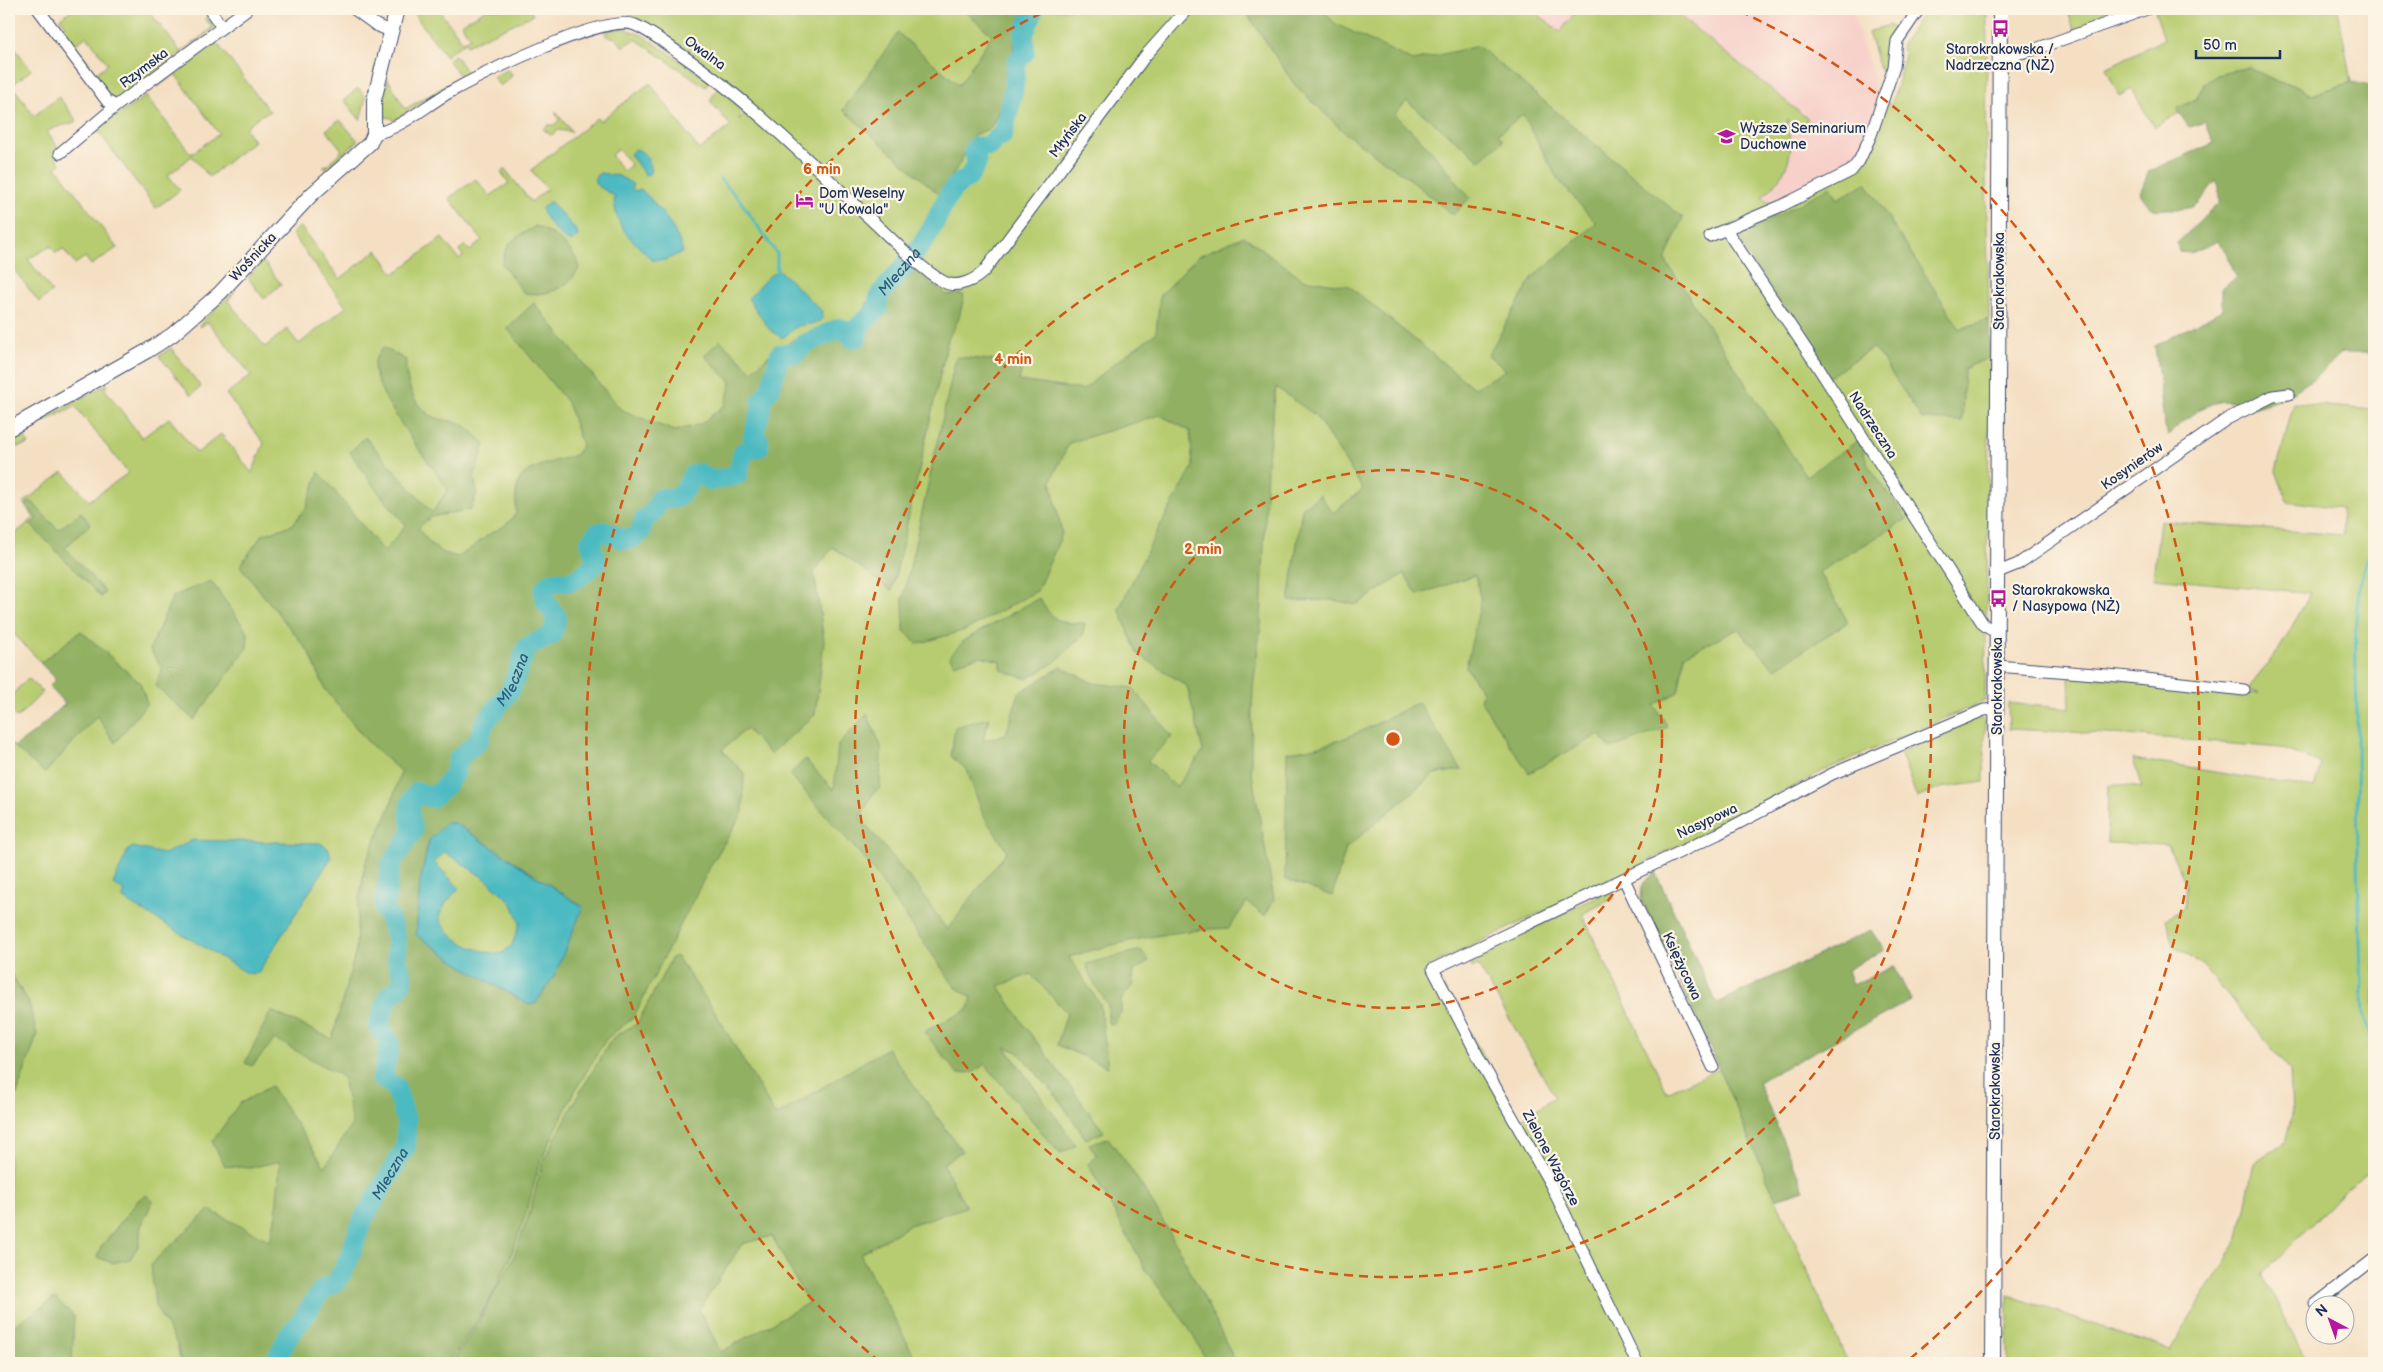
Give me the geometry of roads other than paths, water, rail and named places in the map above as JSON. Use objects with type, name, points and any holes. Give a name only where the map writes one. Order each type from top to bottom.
[{"type":"street","points":[[38,9],[107,101],[116,106]]},
{"type":"street","points":[[209,9],[222,27]]},
{"type":"street","name":"Rzymska","points":[[60,153],[116,106],[248,9]]},
{"type":"street","points":[[354,9],[376,25],[392,32]]},
{"type":"street","points":[[374,134],[374,100],[398,9]]},
{"type":"street","name":"Młyńska","points":[[973,279],[979,276],[993,260],[1146,55],[1187,9]]},
{"type":"street","points":[[1710,236],[1727,231],[1782,206],[1850,171],[1856,166],[1871,135],[1894,67],[1897,41],[1919,9]]},
{"type":"street","name":"Starokrakowska","points":[[1993,1363],[2000,9]]},
{"type":"street","points":[[2000,58],[2033,50],[2147,9]]},
{"type":"street","name":"Owalna","points":[[374,134],[391,129],[449,93],[512,61],[572,36],[627,22],[653,35],[740,97],[919,263],[945,283],[955,284],[973,279]]},
{"type":"street","name":"Wośnicka","points":[[9,428],[147,351],[172,335],[220,293],[311,195],[370,143],[374,134]]},
{"type":"street","name":"Nadrzeczna","points":[[1727,231],[1816,364],[1983,624],[1997,630]]},
{"type":"street","name":"Kosynierów","points":[[1998,572],[2018,564],[2227,419],[2273,396],[2289,394]]},
{"type":"street","points":[[1997,666],[2119,676],[2244,690]]},
{"type":"street","name":"Nasypowa","points":[[1433,969],[1718,834],[1832,774],[1984,710],[1997,709]]},
{"type":"street","name":"Księżycowa","points":[[1624,879],[1712,1067]]},
{"type":"street","name":"Zielone Wzgórze","points":[[1433,969],[1481,1062],[1551,1185],[1637,1363]]},
{"type":"street","points":[[2329,1294],[2374,1259]]},
{"type":"water","points":[[635,149],[642,152],[648,160],[652,171],[649,174],[645,175],[630,154]]},
{"type":"water","points":[[600,173],[619,176],[633,184],[632,188],[634,191],[641,189],[672,226],[683,252],[666,260],[652,260],[625,232],[617,217],[614,196],[595,184],[595,177]]},
{"type":"water","points":[[550,201],[577,231],[578,236],[571,242],[557,232],[543,214],[541,209]]},
{"type":"water","points":[[780,271],[822,311],[822,319],[813,324],[797,327],[782,338],[769,329],[748,298],[767,278]]},
{"type":"water","points":[[446,823],[455,823],[583,907],[554,976],[536,1003],[529,1005],[462,966],[416,935],[420,883],[429,840]],"holes":[[[445,852],[487,880],[511,902],[520,923],[512,945],[501,954],[473,948],[448,932],[439,916],[446,903],[459,888],[434,862]]]},
{"type":"water","points":[[193,840],[320,843],[329,849],[331,858],[259,971],[255,974],[247,973],[123,899],[124,891],[113,884],[128,850],[133,847],[164,854]]},
{"type":"waterway","name":"Mleczna","points":[[275,1363],[288,1336],[301,1321],[321,1291],[337,1281],[346,1266],[363,1219],[406,1147],[406,1120],[401,1103],[395,1086],[382,1079],[390,1043],[378,1026],[389,995],[397,991],[403,979],[397,961],[396,938],[384,908],[391,864],[413,831],[410,806],[414,797],[418,792],[432,798],[444,787],[455,773],[458,759],[479,740],[484,724],[511,689],[527,647],[552,635],[557,617],[547,604],[544,589],[553,582],[570,582],[576,579],[597,562],[590,542],[597,533],[604,531],[622,539],[632,539],[640,533],[644,519],[653,513],[660,498],[677,498],[686,488],[692,475],[699,473],[711,481],[738,475],[743,452],[759,447],[759,441],[753,437],[761,410],[761,402],[771,387],[780,354],[797,353],[802,345],[840,328],[849,332],[852,338],[857,337],[859,326],[878,309],[878,300],[881,293],[924,241],[949,194],[968,178],[977,163],[974,151],[976,147],[990,146],[994,140],[1003,135],[1013,92],[1017,61],[1025,52],[1024,34],[1034,9]]},
{"type":"waterway","points":[[720,179],[739,199],[777,254],[777,272]]},
{"type":"waterway","points":[[2374,541],[2360,582],[2356,628],[2358,868],[2363,1015],[2374,1048]]},
{"type":"place","name":"Starokrakowska / Nadrzeczna (NŻ)","points":[[2000,29]]},
{"type":"place","name":"Wyższe Seminarium Duchowne","points":[[1726,136]]},
{"type":"place","name":"Dom Weselny \"U Kowala\"","points":[[805,201]]},
{"type":"place","name":"Starokrakowska / Nasypowa (NŻ)","points":[[1998,598]]}]
